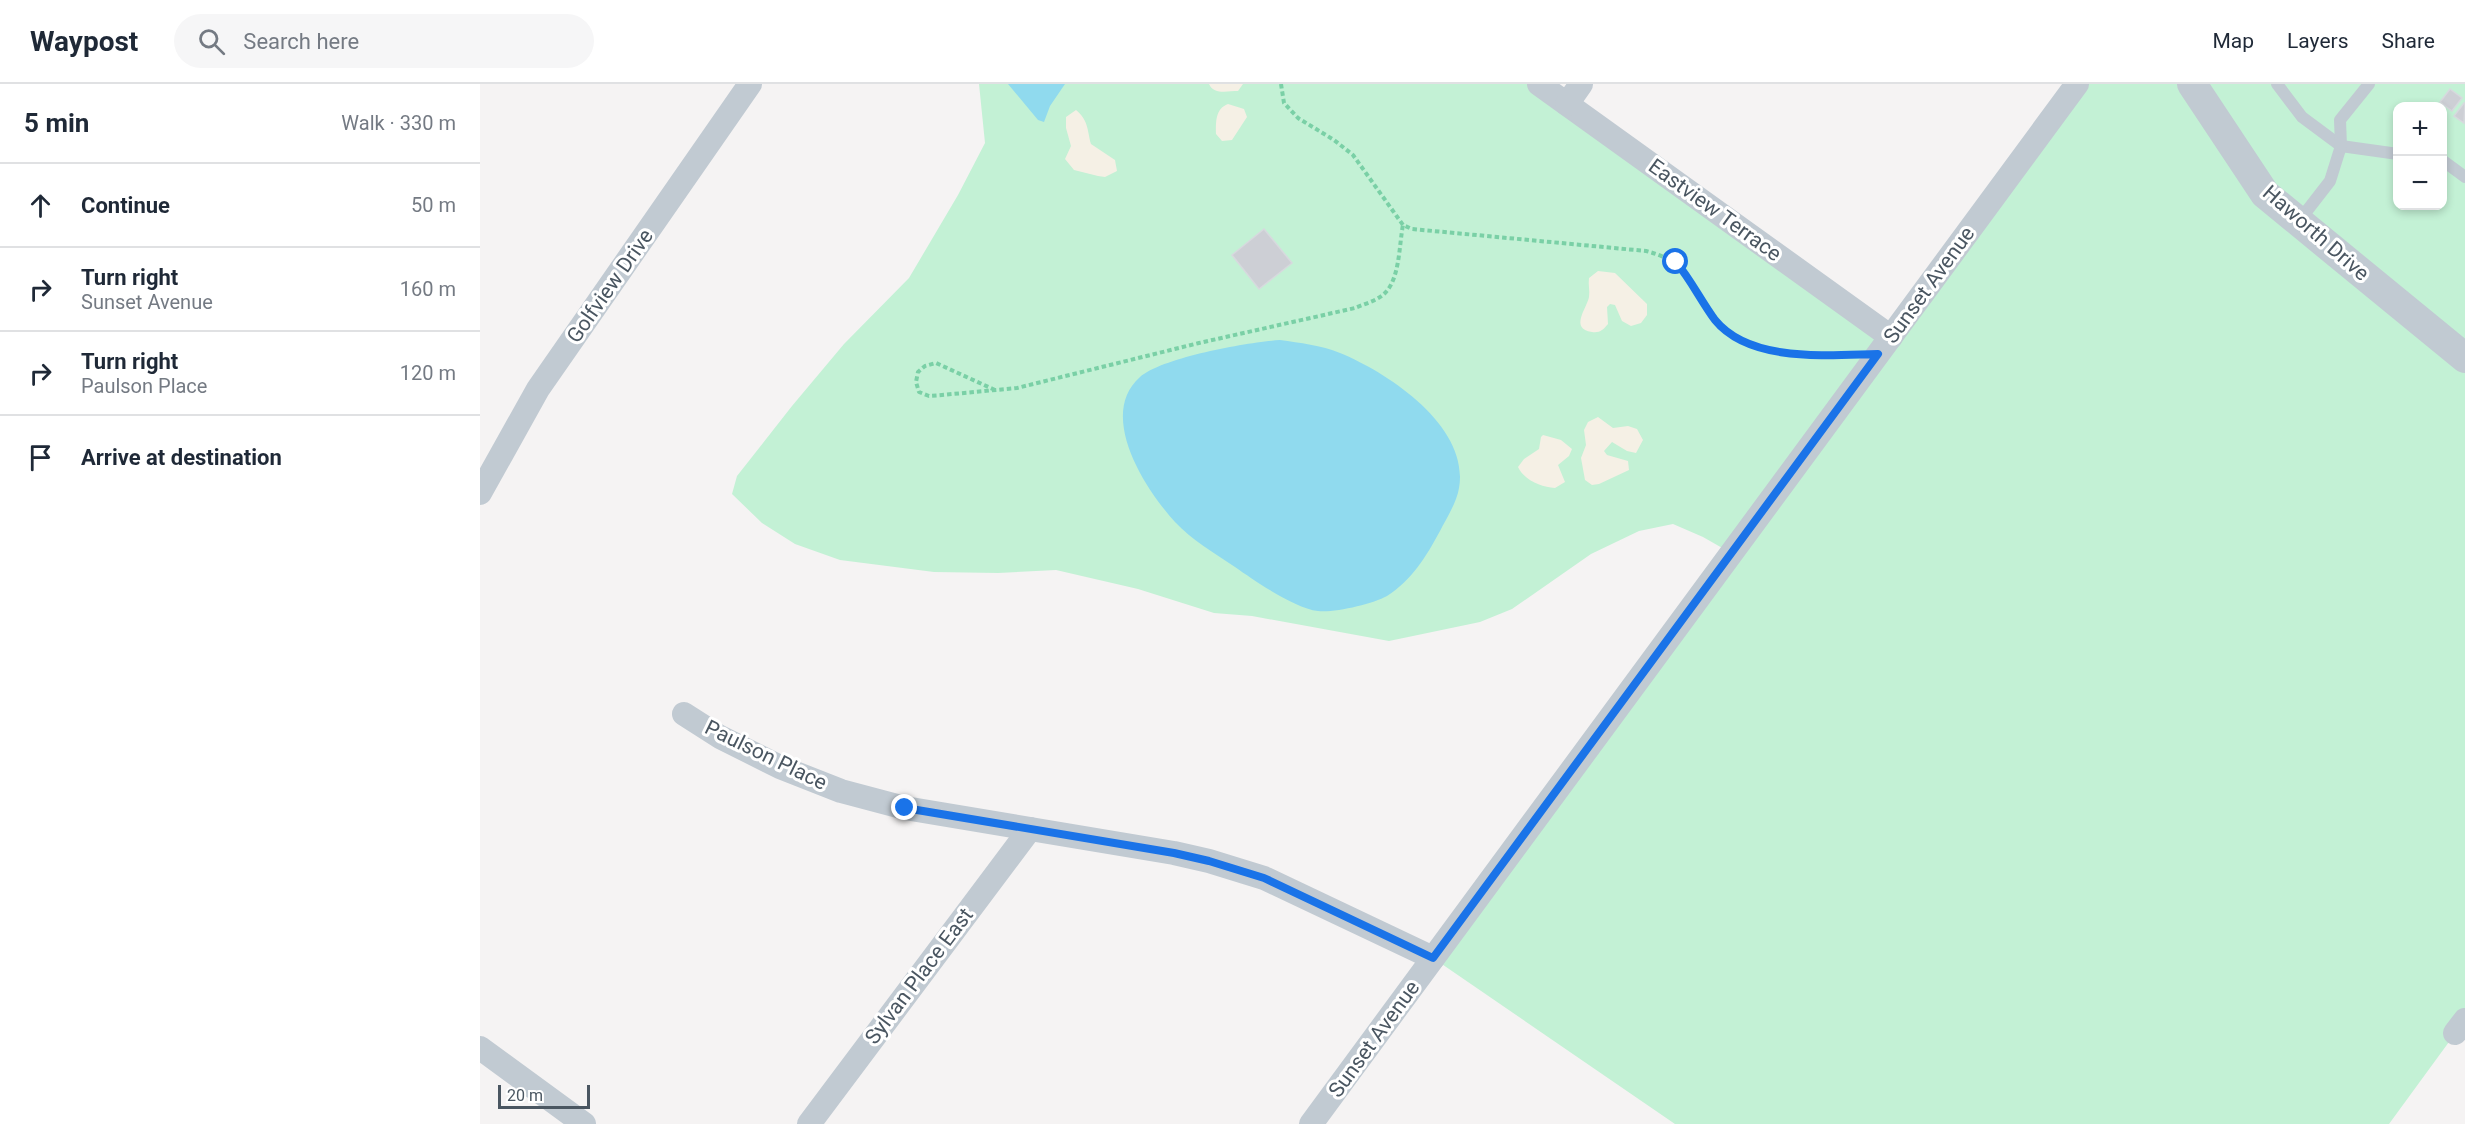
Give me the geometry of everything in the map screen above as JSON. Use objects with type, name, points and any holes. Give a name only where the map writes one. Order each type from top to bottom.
[{"type":"street","name":"Golfview Drive","points":[[480,493],[538,389],[750,84]]},
{"type":"street","name":"Eastview Terrace","points":[[1539,84],[1884,346]]},
{"type":"street","points":[[1567,104],[1581,84]]},
{"type":"street","name":"Sunset Avenue","points":[[1311,1124],[2077,84]]},
{"type":"street","name":"Haworth Drive","points":[[2192,84],[2265,194],[2465,358]]},
{"type":"street","name":"Paulson Place","points":[[684,714],[720,737],[780,767],[842,791],[905,808],[1174,853],[1231,868],[1264,878],[1433,958]]},
{"type":"street","name":"Sylvan Place East","points":[[809,1124],[1030,829]]},
{"type":"street","points":[[480,1048],[584,1124]]},
{"type":"lane","points":[[2277,84],[2302,117],[2341,147],[2393,154]]},
{"type":"lane","points":[[2298,222],[2330,181],[2341,147],[2340,120],[2369,84]]},
{"type":"lane","points":[[2447,164],[2465,177]]},
{"type":"path","points":[[1281,84],[1284,103],[1298,118],[1334,140],[1353,155],[1403,225],[1412,229],[1646,251],[1665,256],[1676,262],[1716,321],[1731,334],[1749,344],[1798,355],[1884,346]]},
{"type":"path","points":[[995,390],[936,363],[925,366],[918,372],[916,382],[919,393],[929,396],[995,390],[1017,388],[1200,342],[1355,308],[1376,300],[1392,283],[1403,225]]},
{"type":"green space","points":[[979,84],[1539,84],[1890,337],[2077,84],[2465,84],[2465,1020],[2389,1124],[1675,1124],[1433,958],[1731,553],[1673,524],[1639,531],[1591,554],[1512,609],[1480,622],[1389,641],[1252,616],[1214,613],[1138,589],[1056,570],[998,573],[934,572],[840,560],[795,544],[762,523],[732,494],[737,476],[844,344],[909,278],[958,195],[985,143]]},
{"type":"sand","points":[[1209,84],[1243,84],[1238,91],[1225,92],[1214,90]]},
{"type":"sand","points":[[1228,104],[1244,109],[1247,117],[1232,140],[1222,141],[1216,134],[1216,121],[1218,113]]},
{"type":"sand","points":[[1076,110],[1085,122],[1091,144],[1115,160],[1117,171],[1105,177],[1098,176],[1074,170],[1065,159],[1071,146],[1066,128],[1066,117]]},
{"type":"sand","points":[[1598,271],[1615,273],[1647,304],[1647,315],[1641,323],[1631,326],[1622,321],[1615,305],[1610,304],[1607,307],[1608,324],[1603,329],[1592,332],[1582,327],[1581,318],[1589,297],[1589,278]]},
{"type":"sand","points":[[1598,417],[1613,428],[1628,426],[1637,429],[1643,440],[1636,453],[1627,451],[1612,442],[1604,451],[1607,455],[1628,461],[1629,470],[1592,485],[1585,480],[1581,458],[1586,445],[1584,430],[1588,422]]},
{"type":"sand","points":[[1543,435],[1561,440],[1572,449],[1569,456],[1558,465],[1565,482],[1555,488],[1534,482],[1524,476],[1518,467],[1524,459],[1539,449]]},
{"type":"water","points":[[1008,84],[1065,84],[1050,106],[1044,122],[1038,120]]},
{"type":"water","points":[[1280,340],[1333,350],[1381,374],[1422,405],[1439,424],[1452,444],[1459,466],[1459,488],[1454,505],[1418,567],[1396,590],[1381,599],[1343,609],[1318,611],[1298,605],[1275,593],[1182,529],[1151,491],[1130,451],[1124,431],[1123,411],[1128,393],[1140,377],[1167,363],[1186,357],[1228,347]]},
{"type":"building","points":[[2450,89],[2462,98],[2452,111],[2447,107],[2447,102],[2440,102]]},
{"type":"building","points":[[2465,103],[2464,123],[2454,116]]},
{"type":"building","points":[[1264,229],[1292,263],[1259,289],[1232,255]]},
{"type":"route","points":[[905,808],[1174,853],[1209,861],[1264,878],[1433,958],[1878,354],[1798,355],[1749,344],[1731,334],[1716,321],[1676,262]]}]
